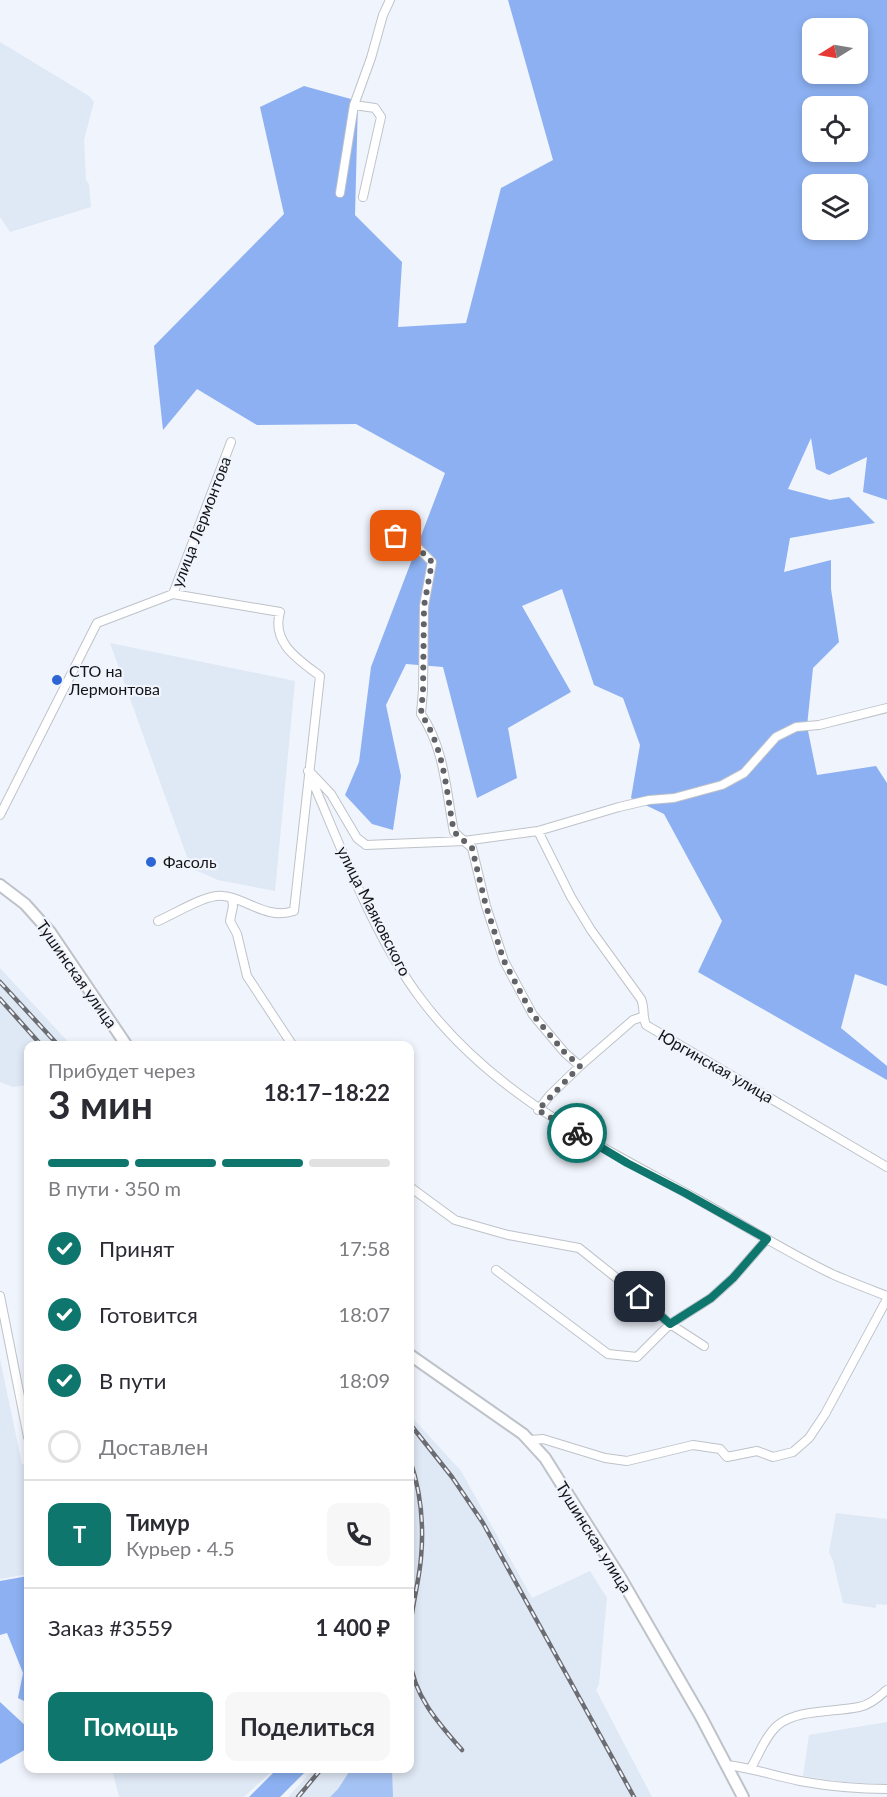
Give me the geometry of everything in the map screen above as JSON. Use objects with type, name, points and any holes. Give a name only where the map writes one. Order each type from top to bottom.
[{"type":"main road","name":"Тушинская улица","points":[[0,885],[25,904],[50,932],[124,1041]]},
{"type":"main road","name":"Тушинская улица","points":[[414,1358],[530,1440],[545,1458],[620,1577],[743,1797]]},
{"type":"street","points":[[340,193],[354,105],[390,0]]},
{"type":"street","points":[[354,105],[375,108],[381,117],[363,197]]},
{"type":"street","name":"улица Лермонтова","points":[[0,815],[97,623],[173,594],[231,442]]},
{"type":"street","points":[[376,526],[417,547],[432,562],[424,606],[421,714],[432,729],[442,759],[454,832],[472,848],[486,906],[504,961],[533,1015],[565,1053],[580,1066]]},
{"type":"street","points":[[158,921],[211,897],[222,896],[254,908],[276,913],[294,911],[320,676],[292,656],[284,644],[277,623],[280,612],[173,594]]},
{"type":"street","points":[[308,771],[331,794],[357,838],[366,844],[464,841],[538,831],[649,800],[674,798],[723,785],[744,773],[776,737],[796,727],[819,725],[887,708]]},
{"type":"street","name":"улица Маяковского","points":[[308,771],[366,901],[393,955],[420,998],[458,1045],[538,1110],[627,1163],[832,1274],[887,1297]]},
{"type":"street","name":"Юргинская улица","points":[[538,831],[571,897],[591,930],[641,999],[644,1006],[642,1017],[646,1025],[887,1167]]},
{"type":"street","points":[[232,898],[230,921],[237,934],[247,976],[290,1041]]},
{"type":"street","points":[[538,1110],[580,1066],[633,1020],[642,1017]]},
{"type":"street","points":[[414,1190],[455,1220],[508,1235],[579,1248],[670,1324],[704,1346]]},
{"type":"street","points":[[496,1270],[608,1354],[637,1357],[670,1324],[711,1298],[733,1278],[767,1239]]},
{"type":"street","points":[[0,1296],[4,1341],[24,1421]]},
{"type":"street","points":[[530,1440],[543,1439],[604,1458],[627,1461],[693,1445],[720,1449],[727,1457],[757,1451],[772,1457],[793,1452],[809,1438],[825,1414],[887,1297]]},
{"type":"street","points":[[751,1768],[773,1730],[781,1722],[808,1714],[861,1707],[873,1702],[887,1690]]},
{"type":"street","points":[[727,1765],[751,1768],[799,1781],[865,1789],[887,1789]]},
{"type":"shaded area","points":[[508,0],[887,0],[887,500],[863,492],[867,457],[829,475],[816,469],[811,438],[788,489],[830,500],[849,497],[875,523],[790,538],[784,572],[831,560],[831,589],[839,642],[813,668],[807,726],[817,775],[876,766],[887,783],[887,986],[855,974],[841,1028],[887,1066],[887,1080],[698,972],[722,921],[664,814],[631,798],[640,745],[623,698],[594,685],[562,589],[522,606],[571,692],[508,728],[517,778],[477,798],[443,667],[406,664],[386,705],[401,776],[393,830],[372,824],[345,795],[359,762],[371,667],[445,473],[356,424],[257,425],[197,389],[163,430],[154,346],[284,214],[260,107],[304,86],[358,101],[355,215],[402,262],[398,327],[466,323],[501,188],[553,160]]},
{"type":"shaded area","points":[[0,42],[89,96],[94,102],[84,140],[86,180],[89,184],[91,207],[10,232],[0,217]]},
{"type":"shaded area","points":[[110,643],[295,681],[275,891],[218,880],[191,868]]},
{"type":"shaded area","points":[[0,968],[67,1041],[24,1041],[24,1086],[13,1087],[0,1082]]},
{"type":"shaded area","points":[[0,1359],[22,1464],[24,1464],[24,1575],[0,1579]]},
{"type":"shaded area","points":[[414,1419],[461,1471],[532,1598],[590,1571],[607,1598],[599,1684],[596,1690],[652,1797],[288,1797],[310,1773],[414,1773]]},
{"type":"shaded area","points":[[836,1513],[887,1519],[887,1605],[876,1604],[876,1608],[843,1603],[829,1552]]},
{"type":"shaded area","points":[[24,1577],[24,1701],[18,1698],[23,1673],[7,1633],[0,1635],[0,1581]]},
{"type":"shaded area","points":[[0,1702],[24,1724],[24,1750],[0,1764]]},
{"type":"shaded area","points":[[887,1722],[887,1785],[865,1785],[803,1776],[809,1735]]},
{"type":"shaded area","points":[[113,1773],[270,1773],[244,1797],[119,1797]]},
{"type":"shaded area","points":[[273,1773],[304,1773],[280,1797],[249,1797]]},
{"type":"shaded area","points":[[348,1773],[392,1773],[393,1797],[330,1797]]},
{"type":"railway","points":[[0,982],[54,1041]]},
{"type":"railway","points":[[0,999],[38,1041]]},
{"type":"railway","points":[[414,1429],[452,1477],[483,1523],[634,1797]]},
{"type":"railway","points":[[414,1472],[421,1509],[422,1533],[420,1567],[414,1600]]},
{"type":"railway","points":[[414,1678],[428,1708],[462,1750]]},
{"type":"railway","points":[[298,1797],[318,1773]]},
{"type":"way so far","points":[[396,536],[417,547],[432,562],[424,606],[421,714],[432,729],[442,759],[454,832],[472,848],[486,906],[504,961],[523,997],[533,1015],[565,1053],[580,1066],[538,1110],[577,1133]]},
{"type":"place","name":"СТО на Лермонтова","points":[[57,680]]},
{"type":"place","name":"Фасоль","points":[[151,862]]},
{"type":"route","points":[[577,1133],[627,1163],[767,1239],[733,1278],[711,1298],[670,1324],[640,1297]]}]
